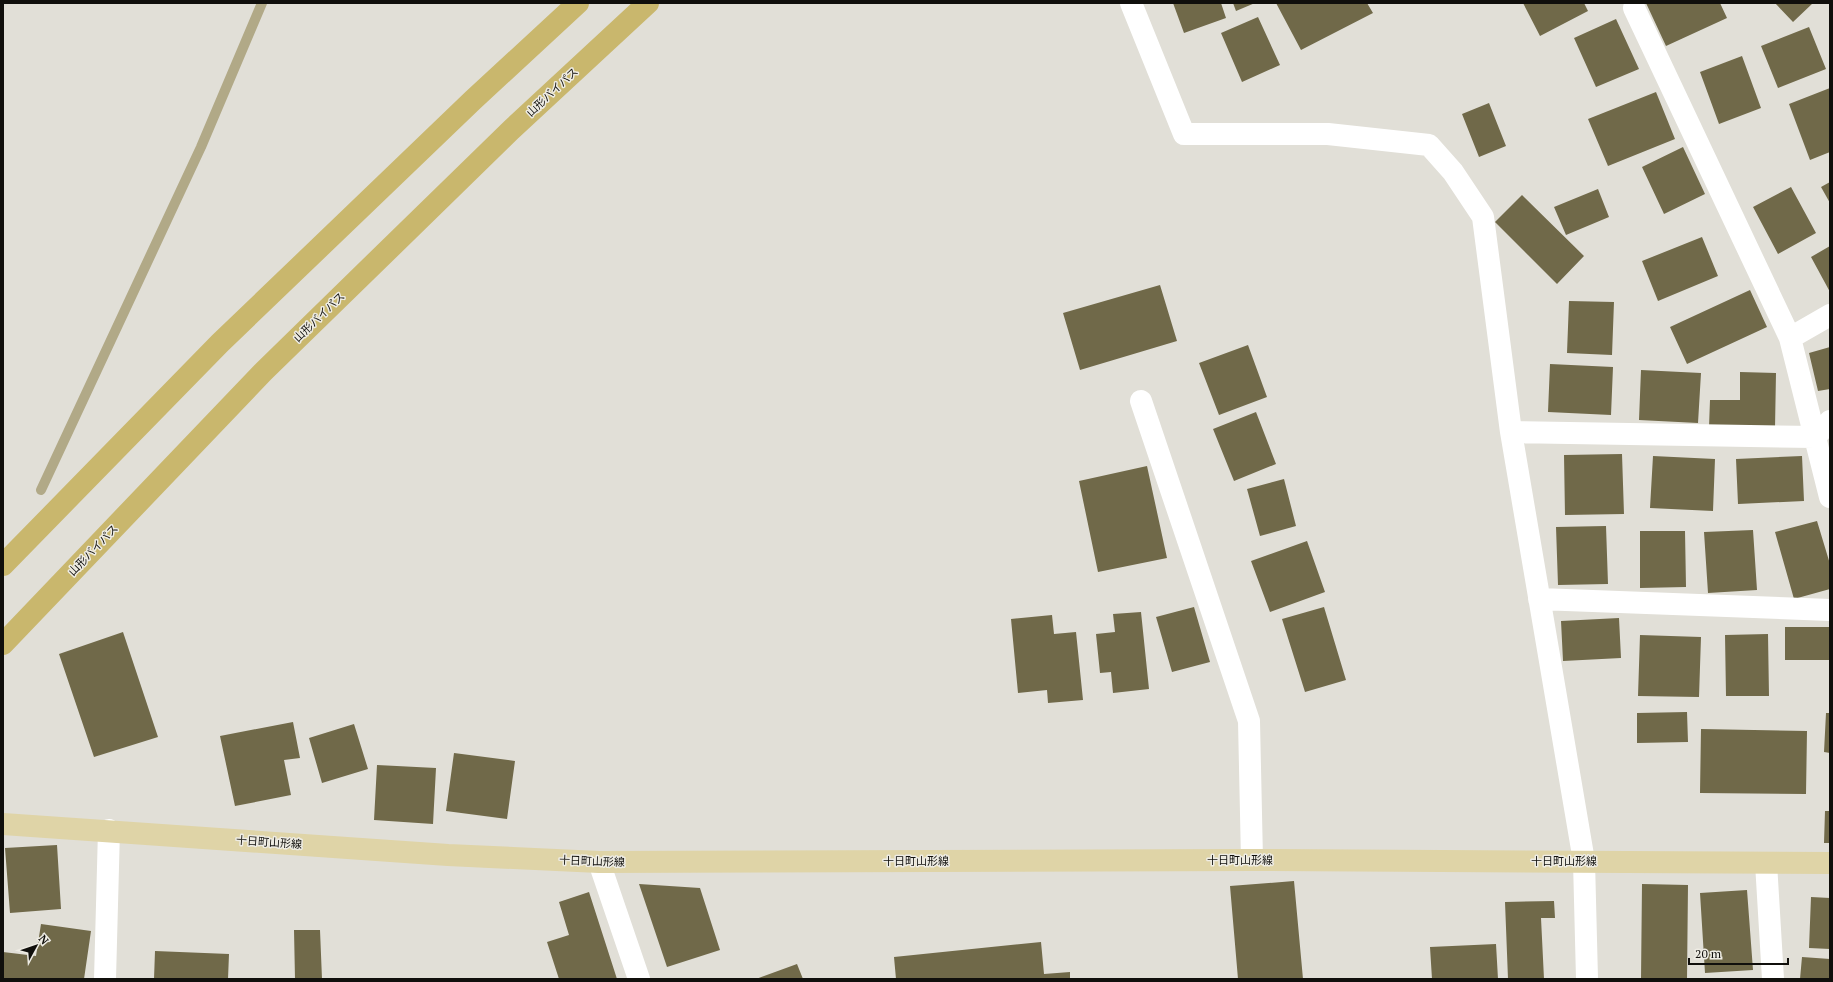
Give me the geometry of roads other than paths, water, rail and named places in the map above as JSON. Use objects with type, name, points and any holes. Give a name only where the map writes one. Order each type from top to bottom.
[{"type":"highway","points":[[3,565],[220,343],[473,100],[578,3]]},
{"type":"highway","name":"山形バイパス","points":[[3,644],[263,372],[510,130],[648,3]]},
{"type":"main road","name":"十日町山形線","points":[[3,824],[109,830],[448,855],[599,862],[1252,860],[1830,863]]},
{"type":"lane","points":[[1131,3],[1184,134],[1328,134],[1429,145],[1453,172],[1483,217],[1511,432],[1584,861],[1587,979]]},
{"type":"lane","points":[[1634,8],[1790,338],[1830,497]]},
{"type":"lane","points":[[1790,338],[1830,315]]},
{"type":"lane","points":[[1141,401],[1249,721],[1252,860]]},
{"type":"lane","points":[[1511,432],[1815,437],[1830,421]]},
{"type":"lane","points":[[1539,599],[1830,610]]},
{"type":"lane","points":[[105,979],[109,830]]},
{"type":"lane","points":[[599,862],[639,979]]},
{"type":"lane","points":[[1766,863],[1773,979]]},
{"type":"waterway","points":[[41,490],[201,147],[262,3]]}]
